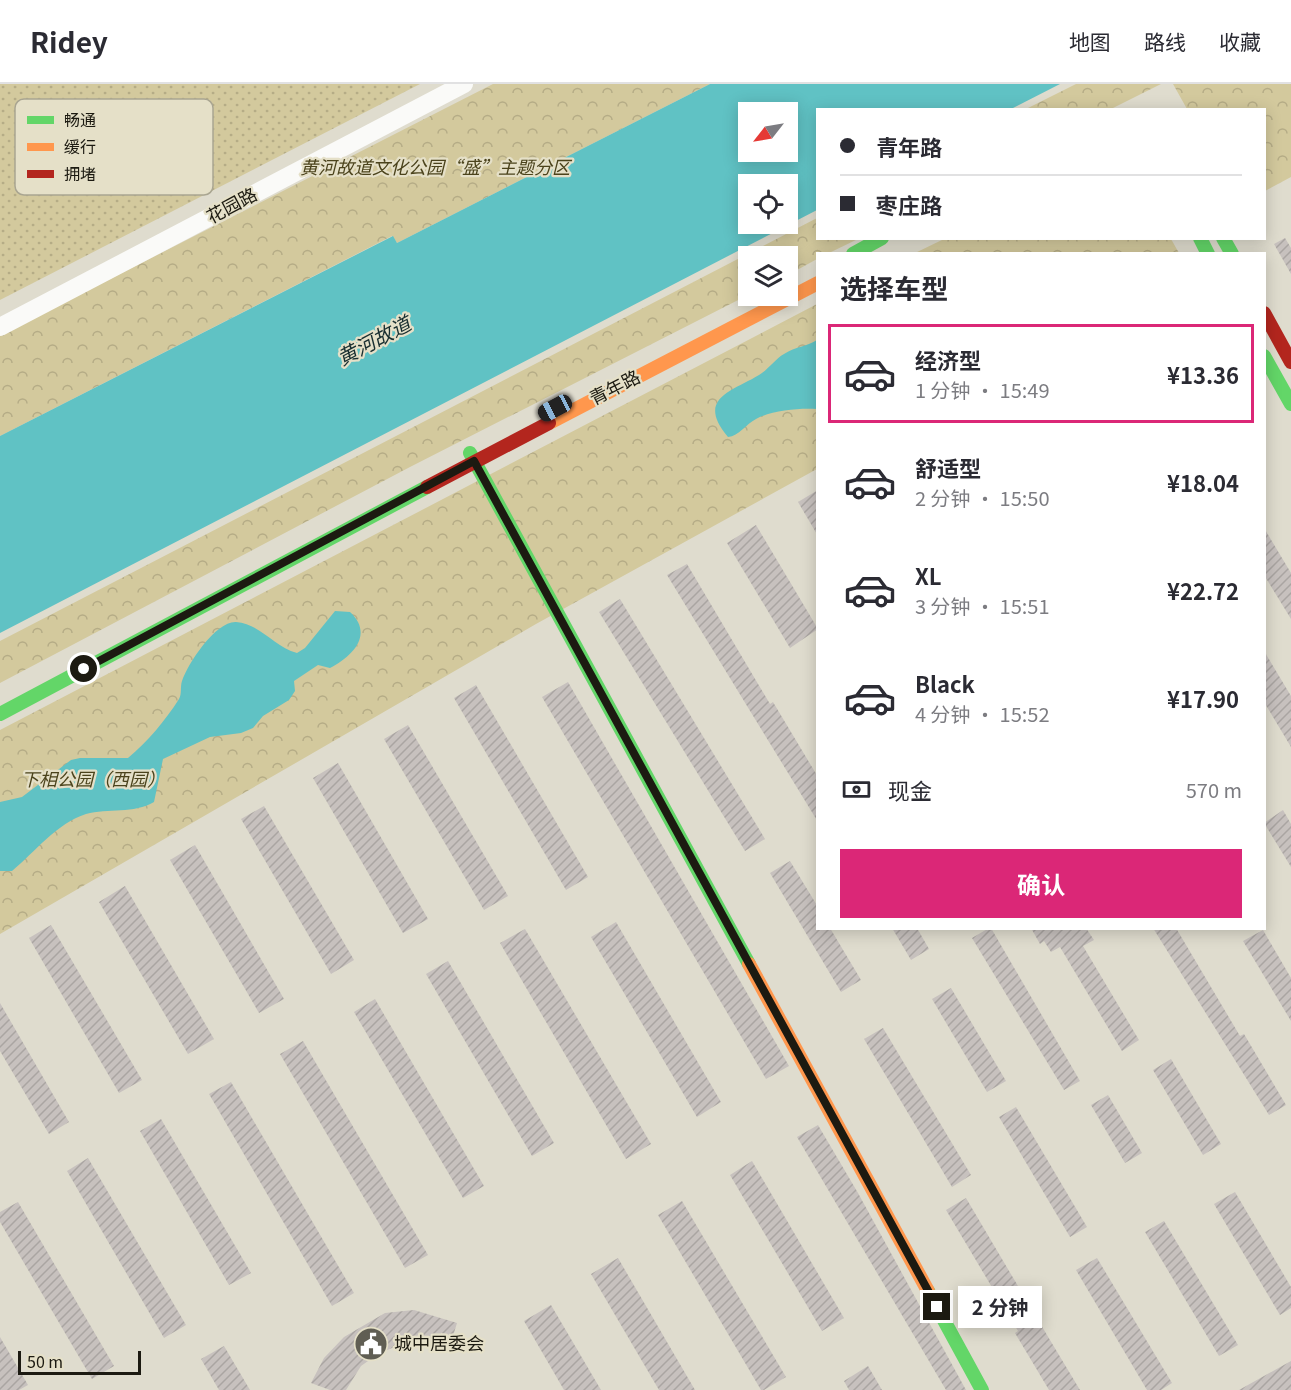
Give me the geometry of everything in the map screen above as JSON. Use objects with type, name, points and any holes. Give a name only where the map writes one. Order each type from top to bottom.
[{"type":"street","name":"花园路","points":[[0,327],[464,84]]},
{"type":"street","points":[[858,252],[888,241]]},
{"type":"street","points":[[876,252],[888,241]]},
{"type":"street","points":[[798,282],[816,273]]},
{"type":"street","name":"青年路","points":[[0,703],[472,457],[816,284]]},
{"type":"street","name":"青年路","points":[[0,714],[753,306]]},
{"type":"street","points":[[1266,318],[1291,362]]},
{"type":"street","points":[[1266,360],[1291,404]]},
{"type":"street","points":[[472,457],[982,1390]]},
{"type":"green space","points":[[0,84],[420,84],[213,190],[213,99],[15,99],[15,195],[204,195],[0,300]]},
{"type":"green space","name":"黄河故道文化公园“盛”主题分区","points":[[493,84],[710,84],[397,243],[392,236],[0,436],[0,335]]},
{"type":"green space","points":[[1076,84],[1161,84],[1113,108],[1028,108]]},
{"type":"green space","points":[[1173,84],[1291,84],[1291,177],[1266,190],[1266,108],[1186,108]]},
{"type":"green space","points":[[816,219],[816,240],[856,240],[831,252],[816,252],[816,260],[798,269],[798,246],[763,246],[786,234],[798,234],[798,228]]},
{"type":"green space","points":[[942,240],[1172,240],[1178,252],[917,252]]},
{"type":"green space","points":[[738,259],[738,300],[410,467],[0,683],[0,641]]},
{"type":"green space","name":"下相公园（西园）","points":[[816,305],[816,470],[536,624],[0,934],[0,730]]},
{"type":"water","name":"黄河故道","points":[[710,84],[1060,84],[1013,108],[816,108],[816,211],[798,220],[798,174],[738,174],[738,234],[771,234],[747,246],[738,246],[738,251],[0,633],[0,436],[393,236],[397,243]]},
{"type":"water","points":[[816,340],[816,409],[794,409],[770,414],[752,421],[736,434],[728,437],[715,413],[716,404],[721,397],[763,373],[784,354]]},
{"type":"water","points":[[335,611],[350,612],[360,628],[358,644],[346,657],[330,668],[318,665],[294,681],[295,691],[289,700],[263,716],[253,728],[241,733],[210,737],[163,759],[154,802],[138,808],[94,812],[75,818],[56,831],[12,871],[0,871],[0,802],[22,797],[71,760],[128,758],[149,738],[174,707],[180,697],[182,681],[190,664],[204,644],[220,628],[236,622],[245,624],[297,653],[305,648]]},
{"type":"building","points":[[1285,238],[1291,248],[1291,274],[1274,244]]},
{"type":"building","points":[[816,491],[816,533],[798,502]]},
{"type":"building","points":[[756,525],[816,626],[816,630],[790,648],[727,543]]},
{"type":"building","points":[[1266,531],[1291,573],[1291,619],[1266,578]]},
{"type":"building","points":[[687,564],[770,704],[773,702],[816,774],[816,819],[667,575]]},
{"type":"building","points":[[620,599],[765,839],[745,851],[599,612]]},
{"type":"building","points":[[1266,654],[1291,696],[1291,747],[1266,705]]},
{"type":"building","points":[[568,682],[789,1066],[766,1079],[542,697]]},
{"type":"building","points":[[476,685],[588,877],[566,890],[454,698]]},
{"type":"building","points":[[408,725],[508,896],[484,910],[384,739]]},
{"type":"building","points":[[338,763],[428,919],[403,933],[313,778]]},
{"type":"building","points":[[264,806],[354,960],[331,974],[241,819]]},
{"type":"building","points":[[1283,810],[1291,824],[1291,867],[1266,826],[1266,822]]},
{"type":"building","points":[[195,845],[284,999],[259,1013],[170,860]]},
{"type":"building","points":[[790,861],[816,904],[816,930],[831,930],[861,980],[841,992],[770,873]]},
{"type":"building","points":[[125,886],[214,1039],[188,1054],[99,902]]},
{"type":"building","points":[[616,922],[721,1102],[697,1117],[591,937]]},
{"type":"building","points":[[51,925],[142,1080],[119,1093],[29,938]]},
{"type":"building","points":[[525,929],[651,1144],[626,1159],[500,943]]},
{"type":"building","points":[[893,930],[918,930],[929,949],[911,960]]},
{"type":"building","points":[[986,930],[992,930],[1080,1081],[1064,1090],[972,938]]},
{"type":"building","points":[[1032,930],[1087,930],[1094,940],[1083,946],[1139,1040],[1122,1051],[1060,947],[1051,952],[1044,941],[1040,944]]},
{"type":"building","points":[[1154,930],[1177,930],[1240,1036],[1244,1034],[1286,1105],[1269,1115]]},
{"type":"building","points":[[1263,930],[1291,978],[1291,1021],[1243,941]]},
{"type":"building","points":[[448,961],[554,1143],[532,1156],[426,974]]},
{"type":"building","points":[[951,988],[1006,1081],[987,1092],[932,999]]},
{"type":"building","points":[[375,999],[484,1186],[463,1198],[354,1012]]},
{"type":"building","points":[[0,1003],[69,1122],[49,1134],[0,1051]]},
{"type":"building","points":[[883,1028],[971,1175],[952,1187],[864,1039]]},
{"type":"building","points":[[303,1041],[428,1255],[405,1268],[280,1054]]},
{"type":"building","points":[[1171,1059],[1221,1144],[1203,1155],[1153,1070]]},
{"type":"building","points":[[231,1082],[354,1293],[332,1306],[209,1094]]},
{"type":"building","points":[[1108,1095],[1142,1153],[1125,1163],[1091,1105]]},
{"type":"building","points":[[1016,1107],[1087,1227],[1070,1237],[999,1117]]},
{"type":"building","points":[[161,1119],[251,1273],[229,1285],[140,1131]]},
{"type":"building","points":[[818,1125],[966,1390],[946,1390],[797,1137]]},
{"type":"building","points":[[88,1158],[186,1325],[164,1338],[67,1171]]},
{"type":"building","points":[[752,1161],[844,1318],[822,1331],[730,1175]]},
{"type":"building","points":[[1235,1192],[1291,1287],[1291,1308],[1280,1315],[1214,1204]]},
{"type":"building","points":[[966,1198],[1080,1390],[1049,1390],[1015,1333],[1018,1331],[946,1210]]},
{"type":"building","points":[[682,1201],[786,1377],[764,1390],[761,1390],[658,1215]]},
{"type":"building","points":[[18,1202],[114,1366],[92,1379],[0,1222],[0,1212]]},
{"type":"building","points":[[1164,1221],[1238,1345],[1219,1356],[1145,1232]]},
{"type":"building","points":[[618,1258],[695,1390],[659,1390],[591,1274]]},
{"type":"building","points":[[1097,1258],[1172,1383],[1161,1390],[1147,1390],[1076,1270]]},
{"type":"building","points":[[551,1305],[601,1390],[564,1390],[524,1321]]},
{"type":"building","points":[[414,1310],[457,1323],[453,1336],[441,1333],[438,1348],[415,1343],[399,1345],[378,1354],[361,1366],[346,1390],[330,1390],[311,1383],[324,1358],[344,1337],[385,1313]]},
{"type":"building","points":[[0,1337],[28,1385],[19,1390],[0,1390]]},
{"type":"building","points":[[224,1346],[250,1390],[219,1390],[201,1359]]},
{"type":"building","points":[[1291,1361],[1291,1390],[1239,1390]]},
{"type":"building","points":[[868,1366],[882,1390],[849,1390],[844,1381]]},
{"type":"traffic: fast","points":[[857,252],[878,240]]},
{"type":"traffic: fast","points":[[1201,240],[1207,252]]},
{"type":"traffic: fast","points":[[1224,240],[1231,252]]},
{"type":"traffic: fast","points":[[1266,360],[1291,404]]},
{"type":"traffic: fast","points":[[470,453],[749,964]]},
{"type":"traffic: fast","points":[[0,714],[427,487]]},
{"type":"traffic: fast","points":[[928,1291],[982,1390]]},
{"type":"traffic: slow","points":[[549,423],[816,284]]},
{"type":"traffic: slow","points":[[749,964],[928,1291]]},
{"type":"traffic: jam","points":[[1266,317],[1291,362]]},
{"type":"traffic: jam","points":[[427,487],[549,423]]},
{"type":"place","name":"城中居委会","points":[[371,1344]]},
{"type":"route","points":[[84,669],[474,461],[937,1307]]}]
